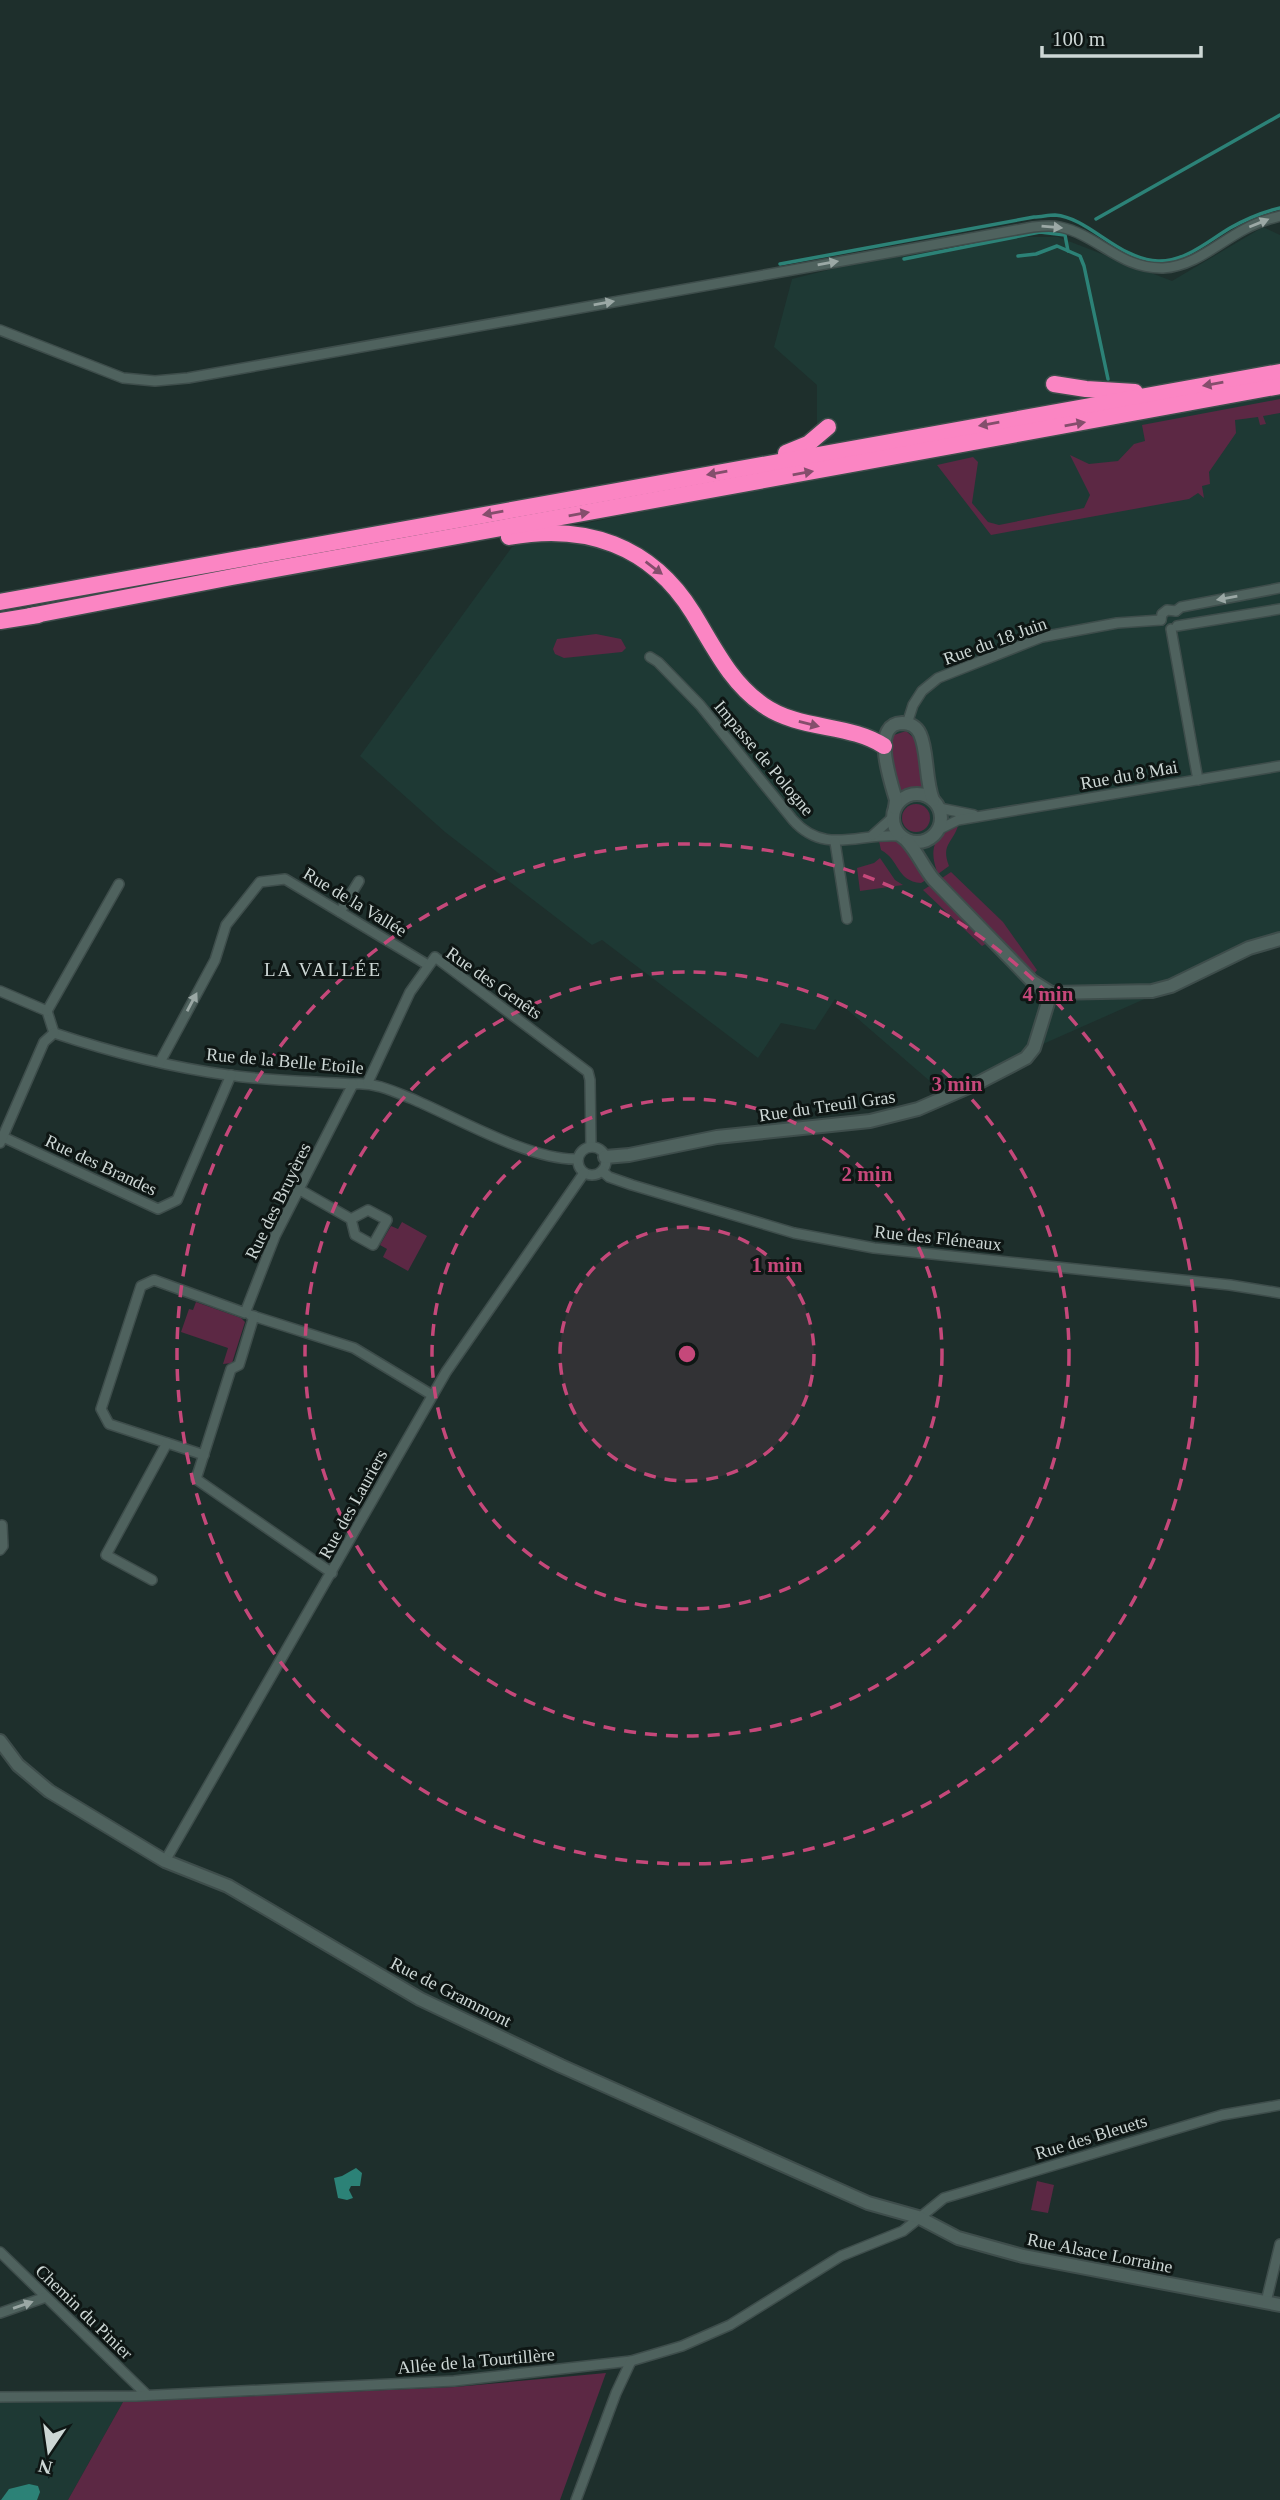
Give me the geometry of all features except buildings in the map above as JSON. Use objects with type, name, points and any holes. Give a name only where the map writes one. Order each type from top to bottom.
[{"type":"highway","points":[[0,602],[1280,372]]},
{"type":"highway","points":[[1054,384],[1162,394]]},
{"type":"highway","points":[[30,617],[232,577],[1280,386]]},
{"type":"highway","points":[[753,466],[802,447],[828,427]]},
{"type":"highway","points":[[0,621],[521,535],[582,534],[624,549],[663,575],[684,600],[729,672],[741,687],[767,708],[807,724],[866,737],[884,746]]},
{"type":"street","points":[[0,330],[123,378],[155,381],[188,378],[1033,227],[1060,227],[1077,233],[1125,261],[1143,266],[1180,266],[1199,258],[1244,229],[1280,216]]},
{"type":"street","points":[[1280,588],[1181,607],[1176,611],[1167,610],[1162,614],[1161,620],[1165,627],[1174,627],[1280,609]]},
{"type":"street","points":[[1176,611],[1180,617],[1174,627],[1198,779]]},
{"type":"street","name":"Rue du 18 Juin","points":[[907,724],[913,705],[922,691],[939,678],[1042,637],[1117,623],[1161,620]]},
{"type":"street","name":"Impasse de Pologne","points":[[650,657],[700,705],[797,825],[811,835],[835,842]]},
{"type":"street","points":[[934,880],[928,854],[941,817],[929,789],[921,737],[917,730],[907,724],[897,724],[884,736],[896,800],[894,827],[918,854],[924,868],[934,880],[1032,981],[1051,993],[1152,991],[1171,986],[1250,948],[1280,939]]},
{"type":"street","name":"Rue du 8 Mai","points":[[934,834],[958,820],[1280,766]]},
{"type":"street","points":[[872,836],[894,813],[901,800],[910,795],[922,794],[936,804],[983,816]]},
{"type":"street","points":[[847,919],[835,842],[872,836],[904,838],[919,843],[934,834]]},
{"type":"street","name":"Rue de la Vallée","points":[[160,1062],[215,960],[226,925],[260,882],[285,879],[428,965]]},
{"type":"street","points":[[341,912],[359,881]]},
{"type":"street","points":[[2,1140],[44,1042],[54,1033],[47,1011],[119,884]]},
{"type":"street","name":"Rue des Genêts","points":[[368,1083],[410,992],[435,957],[585,1069],[590,1080],[592,1147]]},
{"type":"street","points":[[0,991],[47,1011]]},
{"type":"street","name":"Rue du Treuil Gras","points":[[605,1157],[629,1155],[717,1137],[870,1121],[918,1108],[978,1083],[1026,1058],[1034,1048],[1051,993]]},
{"type":"street","name":"Rue de la Belle Etoile","points":[[54,1033],[104,1050],[231,1075],[368,1083],[441,1111],[506,1141],[545,1154],[578,1159]]},
{"type":"street","name":"Rue des Brandes","points":[[2,1140],[158,1209],[177,1200],[231,1075]]},
{"type":"street","name":"Rue des Bruyères","points":[[332,1573],[196,1479],[230,1369],[239,1365],[250,1315],[275,1236],[353,1084]]},
{"type":"street","points":[[592,1147],[601,1151],[605,1157],[602,1171],[595,1175],[584,1173],[579,1167],[581,1152],[592,1147]]},
{"type":"street","name":"Rue des Fléneaux","points":[[602,1171],[609,1177],[632,1185],[794,1233],[874,1248],[1230,1285],[1280,1293]]},
{"type":"street","name":"Rue des Lauriers","points":[[165,1861],[446,1372],[584,1173]]},
{"type":"street","points":[[300,1190],[351,1219]]},
{"type":"street","points":[[204,1455],[109,1424],[101,1409],[141,1286],[154,1280],[250,1315],[354,1348],[432,1395]]},
{"type":"street","points":[[152,1580],[106,1555],[167,1443]]},
{"type":"street","points":[[0,1550],[3,1546],[2,1525]]},
{"type":"street","name":"Rue de Grammont","points":[[0,1741],[18,1765],[49,1791],[165,1861],[228,1886],[420,1999],[508,2042],[868,2203],[918,2217]]},
{"type":"street","name":"Rue des Bleuets","points":[[918,2217],[944,2198],[955,2194],[1222,2115],[1280,2105]]},
{"type":"street","name":"Rue Alsace Lorraine","points":[[918,2217],[958,2238],[1023,2256],[1280,2305]]},
{"type":"street","name":"Allée de la Tourtillère","points":[[0,2397],[147,2395],[454,2381],[631,2361],[682,2346],[730,2325],[841,2256],[903,2231],[918,2217]]},
{"type":"street","points":[[1266,2302],[1280,2244]]},
{"type":"street","name":"Chemin du Pinier","points":[[0,2252],[147,2395]]},
{"type":"street","points":[[0,2313],[46,2297]]},
{"type":"street","points":[[576,2500],[616,2393],[631,2361]]},
{"type":"shaded area","points":[[1263,227],[1280,235],[1280,939],[1034,1048],[947,1096],[835,999],[815,1030],[781,1023],[758,1058],[602,940],[592,945],[445,832],[360,756],[512,547],[577,525],[672,506],[762,475],[817,431],[817,385],[774,347],[792,279],[959,237],[1058,237],[1172,281]]},
{"type":"shaded area","points":[[1280,399],[1280,413],[1263,416],[1266,424],[1260,425],[1258,417],[1235,420],[1236,433],[1209,472],[1210,484],[1202,486],[1204,498],[1198,493],[1189,499],[991,535],[937,465],[973,457],[978,462],[972,503],[988,522],[999,525],[1084,508],[1090,495],[1070,455],[1089,464],[1118,461],[1134,444],[1145,441],[1142,425]]},
{"type":"shaded area","points":[[596,634],[621,639],[626,648],[622,652],[564,658],[555,654],[553,649],[557,639]]},
{"type":"shaded area","points":[[906,731],[915,739],[926,791],[910,789],[900,794],[890,746],[894,735]]},
{"type":"shaded area","points":[[916,804],[926,808],[930,818],[926,828],[916,832],[906,828],[902,818],[906,808]]},
{"type":"shaded area","points":[[958,826],[947,848],[949,866],[938,874],[934,858],[935,844],[943,834]]},
{"type":"shaded area","points":[[895,840],[909,853],[926,880],[921,883],[907,878],[881,850],[879,841]]},
{"type":"shaded area","points":[[880,858],[895,880],[903,885],[860,891],[857,868],[874,863]]},
{"type":"shaded area","points":[[951,872],[1003,922],[1037,970],[1034,974],[950,888],[942,878]]},
{"type":"shaded area","points":[[931,885],[989,942],[982,946],[923,890]]},
{"type":"shaded area","points":[[402,1222],[427,1236],[408,1271],[383,1257],[387,1249],[380,1245],[391,1226],[398,1229]]},
{"type":"shaded area","points":[[196,1302],[241,1318],[245,1322],[232,1363],[223,1364],[228,1348],[181,1332],[189,1309],[193,1310]]},
{"type":"shaded area","points":[[356,2168],[362,2173],[360,2186],[351,2186],[349,2190],[353,2198],[338,2198],[334,2178]]},
{"type":"shaded area","points":[[1037,2181],[1054,2185],[1048,2213],[1031,2210]]},
{"type":"shaded area","points":[[606,2373],[560,2500],[68,2500],[123,2402],[455,2387]]},
{"type":"shaded area","points":[[123,2402],[68,2500],[0,2500],[0,2403]]},
{"type":"shaded area","points":[[29,2484],[38,2486],[40,2492],[37,2500],[1,2500],[9,2489]]},
{"type":"waterway","points":[[1096,219],[1280,115]]},
{"type":"waterway","points":[[780,264],[1055,215],[1080,223],[1143,259],[1168,260],[1196,250],[1242,222],[1280,208]]},
{"type":"waterway","points":[[904,259],[1040,232],[1065,235],[1068,251]]},
{"type":"waterway","points":[[1018,256],[1036,254],[1057,246],[1080,256],[1108,379]]},
{"type":"district","name":"LA VALLÉE","points":[[323,969]]}]
